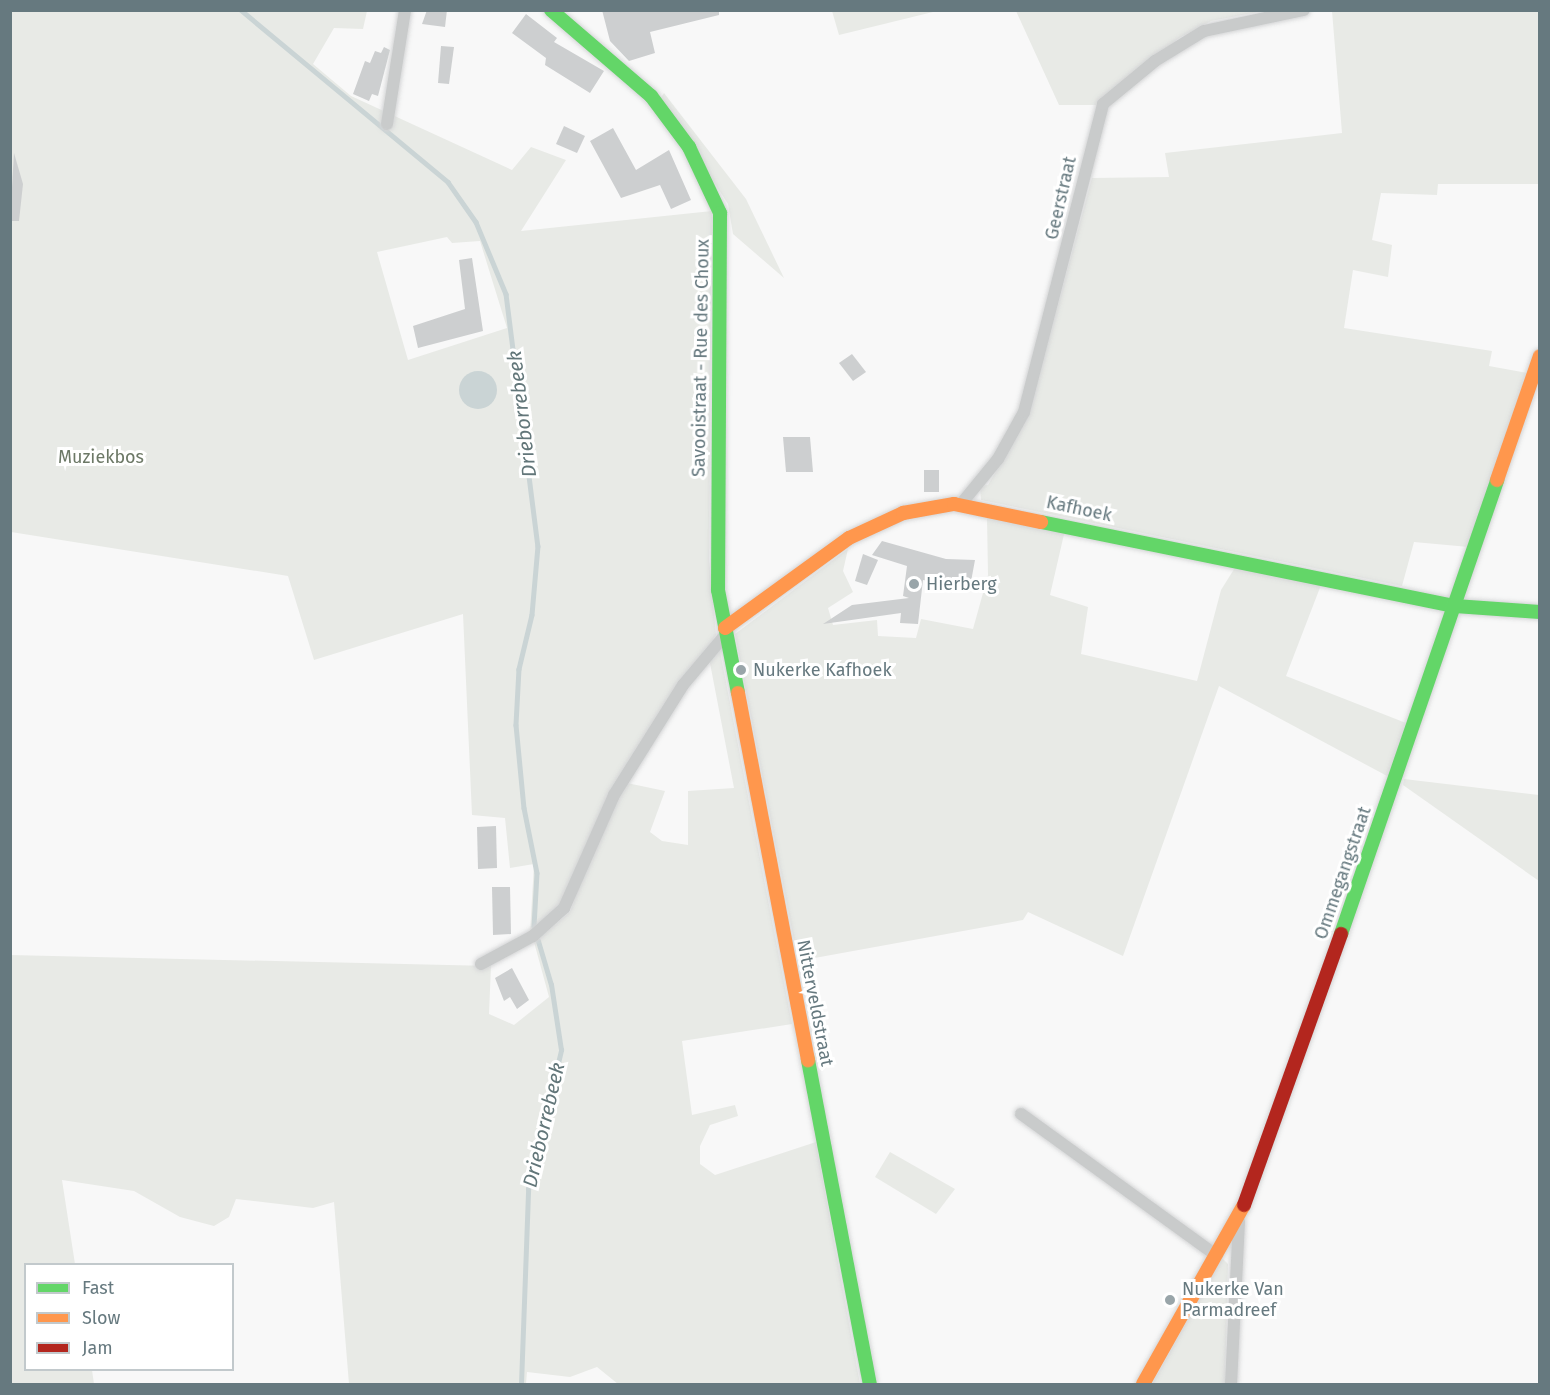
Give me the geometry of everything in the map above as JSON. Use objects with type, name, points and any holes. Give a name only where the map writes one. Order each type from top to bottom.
[{"type":"main road","name":"Savooistraat - Rue des Choux","points":[[551,10],[651,96],[689,147],[720,213],[723,260],[716,549],[726,631]]},
{"type":"main road","name":"Ommegangstraat","points":[[1143,1384],[1239,1217],[1455,606],[1539,356]]},
{"type":"main road","name":"Kafhoek","points":[[726,631],[849,538],[903,513],[961,504],[1455,606],[1539,612]]},
{"type":"main road","name":"Nitterveldstraat","points":[[726,631],[870,1384]]},
{"type":"street","points":[[387,124],[405,10]]},
{"type":"street","name":"Geerstraat","points":[[961,504],[998,459],[1024,412],[1103,104],[1155,61],[1204,31],[1304,10]]},
{"type":"street","points":[[481,964],[533,936],[564,908],[614,795],[683,685],[726,631]]},
{"type":"street","points":[[1022,1114],[1216,1255]]},
{"type":"street","points":[[1231,1384],[1239,1217]]},
{"type":"green space","points":[[832,10],[937,11],[839,35]]},
{"type":"green space","points":[[1268,10],[1211,21],[1179,38],[1096,105],[1059,105],[1016,11]]},
{"type":"green space","name":"Muziekbos","points":[[10,11],[367,11],[363,29],[334,28],[313,64],[351,96],[512,170],[531,147],[566,160],[521,231],[712,211],[709,560],[716,635],[605,804],[562,904],[530,933],[534,864],[510,868],[505,818],[472,815],[463,614],[314,660],[288,576],[11,532]],"holes":[[[447,237],[452,243],[480,241],[507,328],[408,360],[377,252]]]},
{"type":"green space","points":[[1332,11],[1539,11],[1539,184],[1438,184],[1437,195],[1381,193],[1372,240],[1392,245],[1388,277],[1353,270],[1344,328],[1492,351],[1489,366],[1527,373],[1469,547],[1414,542],[1402,586],[981,500],[980,486],[988,485],[1028,416],[1092,178],[1169,177],[1165,153],[1342,133]]},
{"type":"green space","points":[[664,93],[746,199],[784,278],[733,234],[728,204],[660,99]]},
{"type":"green space","points":[[987,517],[1065,530],[1050,595],[1088,607],[1081,654],[1197,681],[1221,590],[1236,566],[1321,585],[1286,676],[1406,723],[1389,777],[1219,686],[1123,956],[1028,912],[1023,920],[798,961],[735,634],[848,549],[843,571],[853,592],[828,608],[833,625],[877,620],[878,636],[916,638],[921,619],[973,629],[988,575]]},
{"type":"green space","points":[[719,646],[792,1024],[682,1041],[692,1115],[735,1105],[738,1116],[710,1125],[700,1146],[700,1164],[715,1175],[816,1142],[860,1384],[618,1384],[597,1367],[570,1377],[527,1372],[526,1384],[349,1384],[334,1202],[313,1208],[236,1199],[229,1217],[214,1226],[180,1217],[134,1191],[62,1180],[75,1263],[24,1263],[24,1371],[92,1371],[94,1384],[11,1384],[10,955],[491,966],[489,1014],[514,1025],[549,997],[534,942],[570,912],[597,838],[627,783],[665,791],[650,832],[662,841],[688,845],[688,791],[734,788],[709,658]]},
{"type":"green space","points":[[1404,779],[1539,795],[1539,881],[1403,785]]},
{"type":"green space","points":[[890,1152],[955,1189],[936,1214],[875,1177]]},
{"type":"green space","points":[[1222,1258],[1228,1264],[1225,1384],[1152,1384]]},
{"type":"shaded area","points":[[478,371],[485,372],[491,377],[496,383],[496,397],[491,403],[485,408],[478,409],[471,408],[465,403],[460,397],[459,390],[460,383],[465,377],[471,372]]},
{"type":"building","points":[[427,10],[447,10],[445,27],[422,24]]},
{"type":"building","points":[[602,10],[719,10],[719,15],[650,32],[655,53],[629,61],[610,41]]},
{"type":"building","points":[[526,14],[557,38],[554,42],[604,71],[590,93],[545,65],[546,58],[512,33]]},
{"type":"building","points":[[441,46],[454,47],[449,84],[438,83]]},
{"type":"building","points":[[384,47],[390,50],[378,96],[372,94],[369,101],[353,94],[365,61],[370,63],[375,51],[381,53]]},
{"type":"building","points":[[564,126],[585,136],[577,153],[556,144]]},
{"type":"building","points":[[613,128],[636,170],[669,150],[691,200],[671,209],[660,185],[621,198],[590,141]]},
{"type":"building","points":[[14,153],[23,184],[19,221],[10,221]]},
{"type":"building","points":[[472,258],[483,331],[418,348],[413,326],[465,309],[459,260]]},
{"type":"building","points":[[852,354],[866,372],[853,381],[839,363]]},
{"type":"building","points":[[783,437],[810,437],[813,472],[786,472]]},
{"type":"building","points":[[924,470],[939,470],[939,492],[924,492]]},
{"type":"building","name":"Hierberg","points":[[882,541],[946,559],[975,560],[970,587],[923,580],[918,624],[900,623],[901,613],[823,624],[852,605],[909,598],[903,596],[907,566],[872,555]]},
{"type":"building","points":[[863,554],[878,560],[867,585],[855,581]]},
{"type":"building","points":[[496,826],[497,868],[478,869],[477,827]]},
{"type":"building","points":[[492,887],[510,887],[511,934],[493,935]]},
{"type":"building","points":[[512,968],[529,1000],[517,1009],[510,997],[504,1001],[495,978]]},
{"type":"waterway","name":"Drieborrebeek","points":[[241,10],[448,182],[476,222],[506,294],[538,546],[532,615],[519,669],[516,725],[524,808],[537,873],[534,926]]},
{"type":"waterway","name":"Drieborrebeek","points":[[521,1384],[528,1189],[561,1050],[551,985],[538,941]]},
{"type":"traffic: fast","points":[[551,10],[651,96],[689,147],[720,213],[718,590],[738,693]]},
{"type":"traffic: fast","points":[[1341,934],[1497,480]]},
{"type":"traffic: fast","points":[[1041,522],[1455,606],[1540,612]]},
{"type":"traffic: fast","points":[[808,1060],[870,1384]]},
{"type":"traffic: slow","points":[[1497,480],[1540,356]]},
{"type":"traffic: slow","points":[[725,628],[849,538],[903,513],[954,504],[1041,522]]},
{"type":"traffic: slow","points":[[738,693],[808,1060]]},
{"type":"traffic: slow","points":[[1143,1384],[1244,1205]]},
{"type":"traffic: jam","points":[[1244,1205],[1341,934]]},
{"type":"place","name":"Hierberg","points":[[914,584]]},
{"type":"place","name":"Nukerke Kafhoek","points":[[741,670]]},
{"type":"place","name":"Nukerke Van Parmadreef","points":[[1170,1300]]}]
